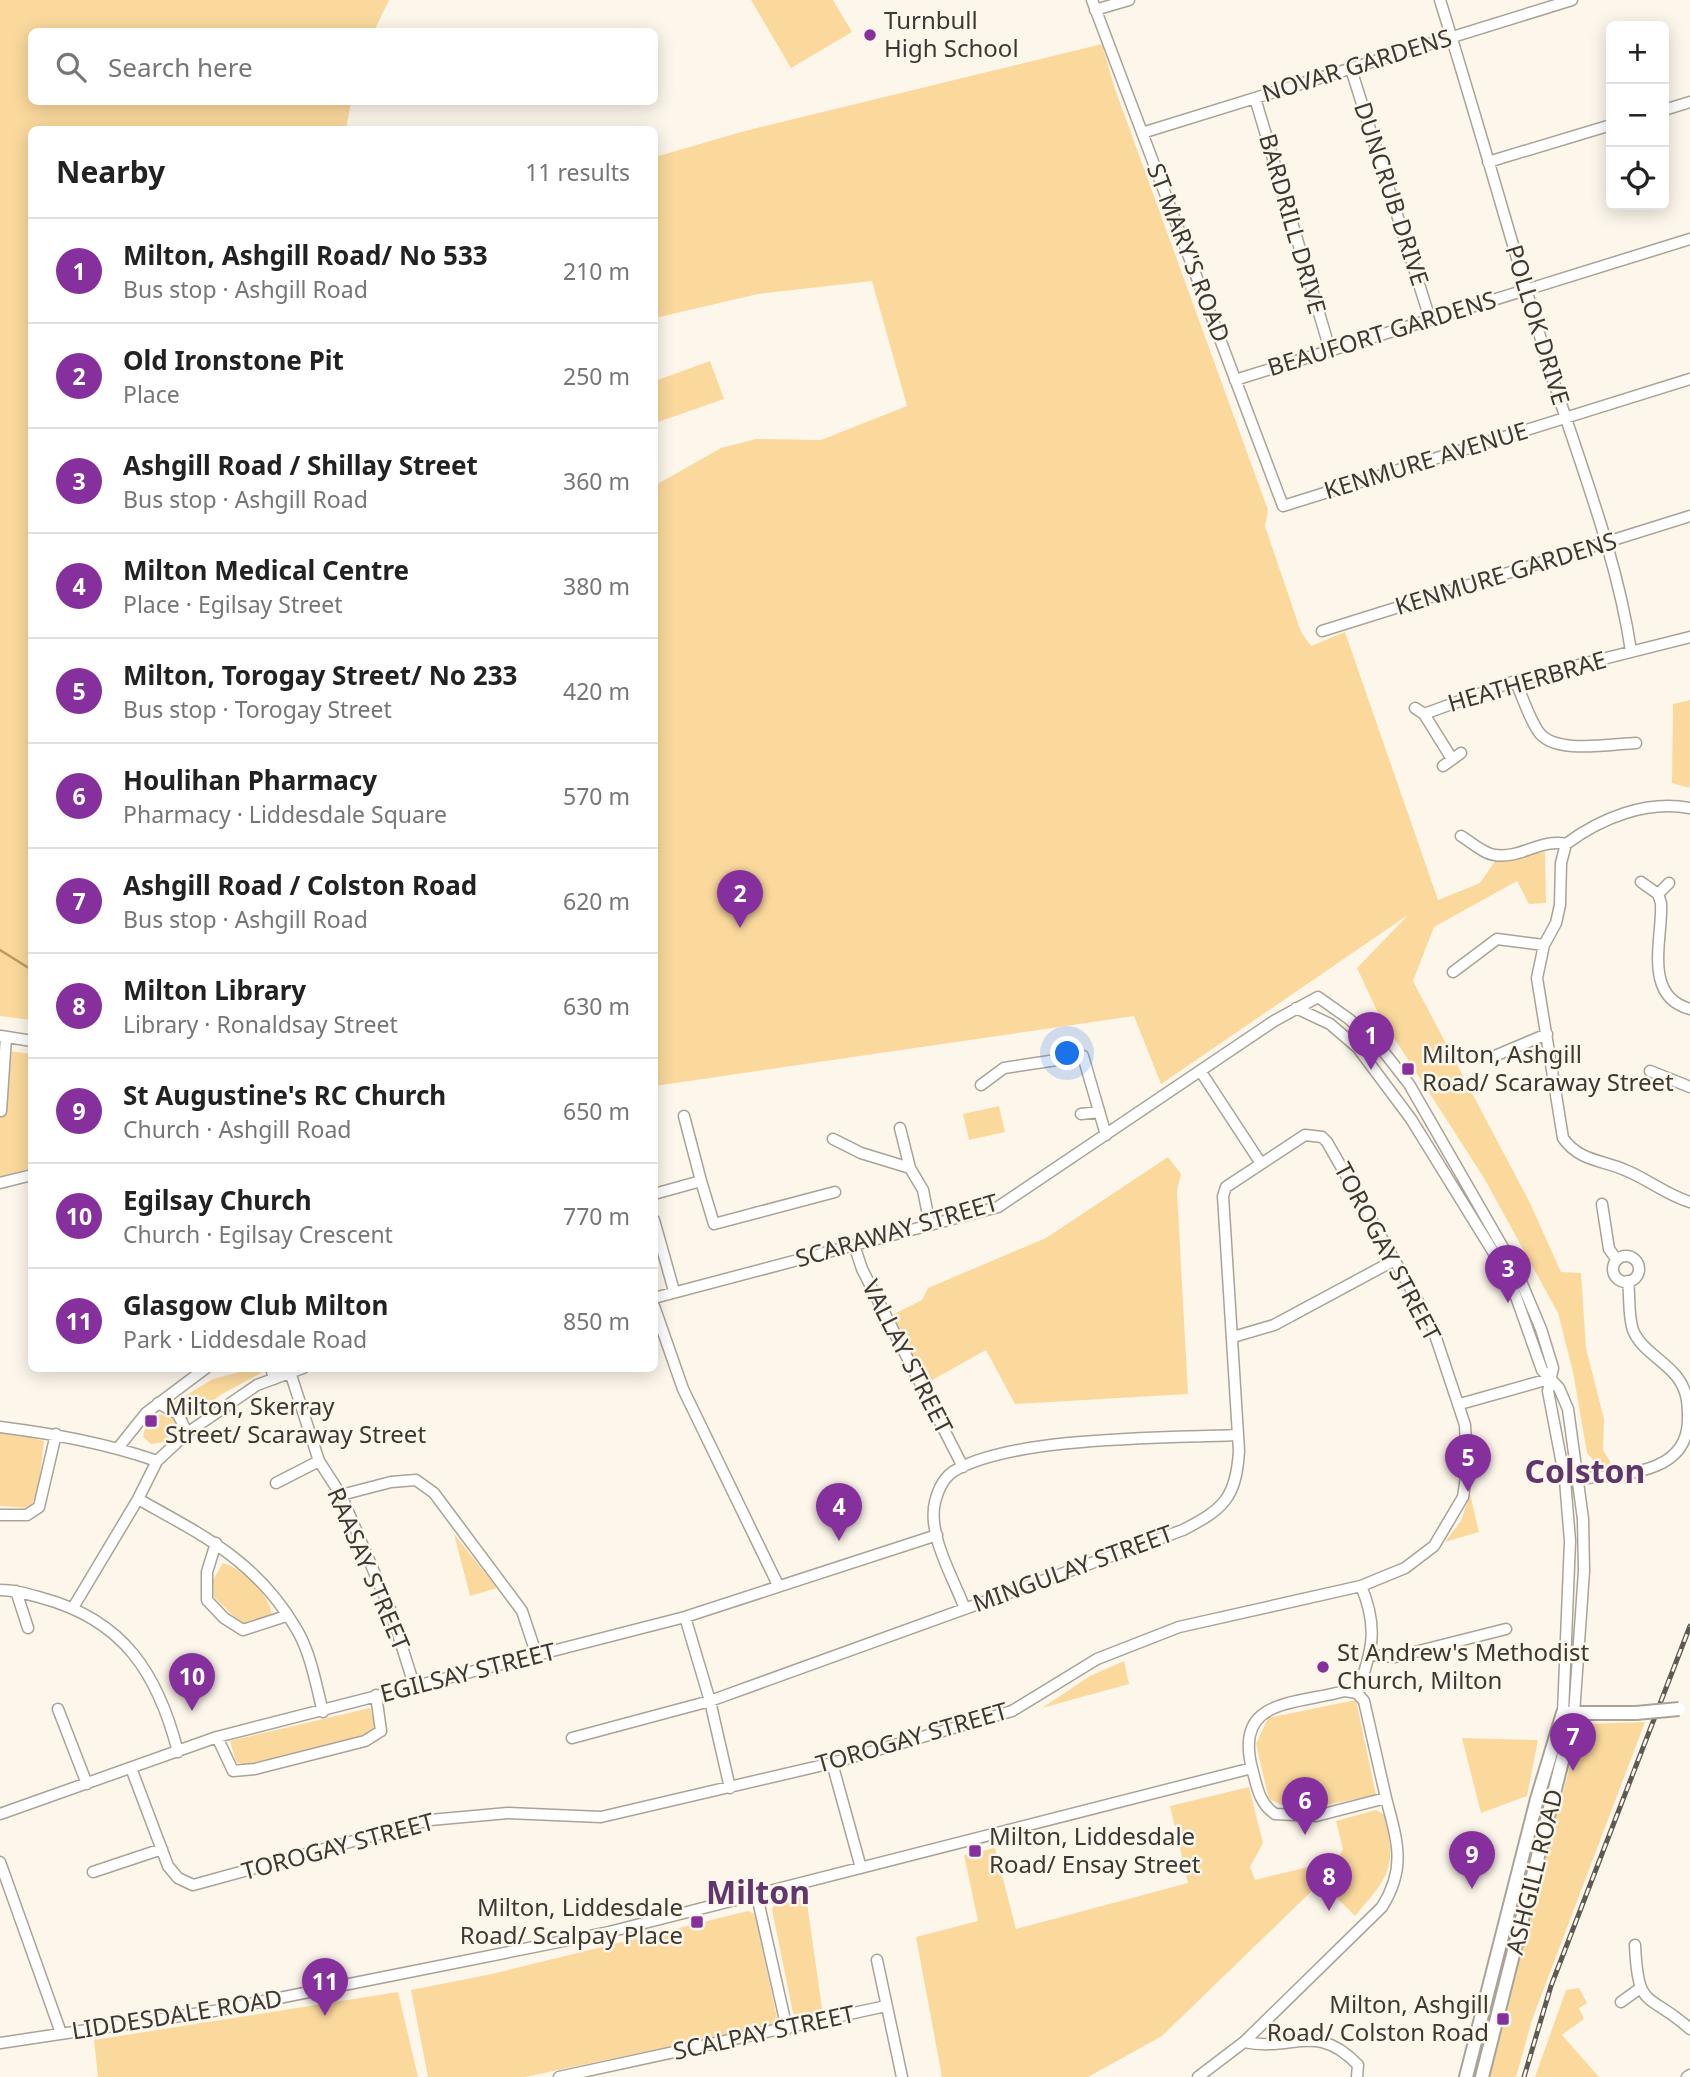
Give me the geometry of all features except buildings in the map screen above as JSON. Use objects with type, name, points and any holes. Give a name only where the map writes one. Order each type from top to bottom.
[{"type":"street","points":[[1093,5],[1129,0]]},
{"type":"street","name":"POLLOK DRIVE","points":[[1440,0],[1565,418],[1606,542],[1620,592],[1631,651]]},
{"type":"street","name":"NOVAR GARDENS","points":[[1142,133],[1572,0]]},
{"type":"street","name":"ST MARY'S ROAD","points":[[1093,5],[1283,506]]},
{"type":"street","name":"DUNCRUB DRIVE","points":[[1351,69],[1430,319]]},
{"type":"street","name":"BARDRILL DRIVE","points":[[1255,98],[1330,351]]},
{"type":"street","points":[[1669,108],[1690,102]]},
{"type":"street","points":[[1488,162],[1606,127]]},
{"type":"street","name":"BEAUFORT GARDENS","points":[[1235,380],[1690,239]]},
{"type":"street","name":"KENMURE AVENUE","points":[[1283,506],[1690,379]]},
{"type":"street","name":"KENMURE GARDENS","points":[[1322,631],[1690,516]]},
{"type":"street","name":"HEATHERBRAE","points":[[1461,753],[1447,763],[1419,711],[1515,681],[1690,637]]},
{"type":"street","points":[[1515,681],[1538,732],[1549,743],[1562,746],[1631,740]]},
{"type":"street","points":[[1690,808],[1669,804],[1643,808],[1586,829],[1566,844],[1560,863],[1556,923],[1544,945],[1537,978],[1559,1127],[1569,1147],[1578,1155],[1626,1170],[1657,1189],[1690,1202]]},
{"type":"street","points":[[1461,836],[1493,855],[1518,854],[1555,841],[1566,844]]},
{"type":"street","points":[[1642,882],[1658,894],[1662,909],[1658,969],[1664,990],[1673,1000],[1690,1009]]},
{"type":"street","points":[[1658,894],[1669,883]]},
{"type":"street","points":[[1453,972],[1497,939],[1544,945]]},
{"type":"street","name":"ASHGILL ROAD","points":[[1296,1008],[1318,997],[1349,1019],[1380,1047],[1409,1084],[1517,1272],[1553,1368],[1549,1379],[1565,1480],[1570,1541],[1568,1713],[1537,1798],[1466,2077]]},
{"type":"street","name":"SCARAWAY STREET","points":[[658,1297],[998,1207],[1296,1008]]},
{"type":"street","name":"ASHGILL ROAD","points":[[1296,1008],[1330,1024],[1357,1048],[1411,1119],[1492,1250],[1514,1291],[1542,1370],[1559,1388],[1567,1409],[1578,1479],[1584,1571],[1568,1713],[1482,2077]]},
{"type":"street","points":[[1497,1055],[1547,1034]]},
{"type":"street","points":[[1,1111],[3,1037],[28,1040]]},
{"type":"street","points":[[981,1085],[1004,1068],[1083,1056],[1106,1135]]},
{"type":"street","points":[[1650,1071],[1690,1087]]},
{"type":"street","points":[[1200,1072],[1260,1162]]},
{"type":"street","points":[[1081,1114],[1099,1112]]},
{"type":"street","points":[[684,1116],[714,1224],[835,1192]]},
{"type":"street","points":[[900,1128],[910,1168],[923,1190],[930,1225]]},
{"type":"street","name":"TOROGAY STREET","points":[[131,1768],[168,1866],[178,1878],[193,1885],[430,1820],[508,1813],[601,1817],[832,1763],[1012,1711],[1097,1659],[1179,1627],[1361,1586],[1405,1568],[1434,1546],[1463,1497],[1467,1470],[1460,1404],[1432,1326],[1331,1147],[1322,1137],[1305,1135],[1260,1162]]},
{"type":"street","points":[[833,1139],[861,1153],[910,1168]]},
{"type":"street","name":"MINGULAY STREET","points":[[572,1738],[710,1701],[1182,1530],[1209,1516],[1229,1499],[1237,1480],[1238,1435],[1223,1196],[1231,1181],[1260,1162]]},
{"type":"street","points":[[0,1183],[28,1176]]},
{"type":"street","points":[[658,1193],[701,1181]]},
{"type":"street","points":[[1602,1205],[1609,1249],[1617,1260],[1615,1275],[1628,1281]]},
{"type":"street","points":[[658,1234],[674,1292]]},
{"type":"street","name":"VALLAY STREET","points":[[854,1245],[862,1269],[963,1467]]},
{"type":"street","points":[[1617,1260],[1625,1256],[1636,1261],[1638,1274],[1628,1281]]},
{"type":"street","points":[[1233,1337],[1274,1325],[1393,1261]]},
{"type":"street","points":[[1578,1479],[1642,1472],[1667,1461],[1677,1450],[1688,1427],[1688,1392],[1676,1375],[1639,1340],[1633,1329],[1628,1281]]},
{"type":"street","points":[[658,1317],[683,1389],[778,1585]]},
{"type":"street","points":[[118,1448],[138,1420],[201,1372]]},
{"type":"street","points":[[74,1606],[138,1499],[157,1461],[187,1433],[273,1374],[290,1372]]},
{"type":"street","name":"RAASAY STREET","points":[[290,1372],[319,1461],[341,1496],[390,1609],[415,1688]]},
{"type":"street","points":[[1460,1404],[1549,1379]]},
{"type":"street","points":[[158,1404],[178,1414],[187,1433]]},
{"type":"street","points":[[0,1427],[56,1434],[118,1448],[157,1461]]},
{"type":"street","points":[[0,1515],[27,1515],[39,1507],[56,1434]]},
{"type":"street","points":[[965,1609],[937,1535],[934,1504],[942,1483],[963,1467],[995,1455],[1078,1443],[1238,1435]]},
{"type":"street","points":[[276,1483],[319,1461]]},
{"type":"street","points":[[341,1496],[391,1482],[416,1480],[434,1493],[522,1611],[537,1656]]},
{"type":"street","points":[[138,1499],[216,1543],[253,1571],[298,1631],[323,1712]]},
{"type":"street","name":"EGILSAY STREET","points":[[0,1814],[217,1737],[685,1618],[778,1585],[937,1535]]},
{"type":"street","points":[[216,1543],[207,1572],[207,1600],[224,1618],[243,1630],[286,1616]]},
{"type":"street","points":[[1357,1693],[1371,1655],[1373,1619],[1361,1586]]},
{"type":"street","points":[[0,1590],[16,1591],[74,1606],[117,1636],[146,1673],[166,1708],[178,1752]]},
{"type":"street","points":[[16,1591],[28,1628]]},
{"type":"street","points":[[685,1618],[710,1701],[730,1788]]},
{"type":"street","points":[[1371,1655],[1395,1657],[1506,1629]]},
{"type":"street","points":[[1198,2077],[1244,2042],[1382,1907],[1392,1890],[1399,1863],[1386,1798],[1364,1701],[1357,1693],[1345,1691],[1258,1715],[1247,1732],[1252,1768],[1261,1800],[1269,1810],[1283,1816],[1316,1816],[1386,1798]]},
{"type":"street","points":[[217,1737],[233,1771],[255,1769],[365,1741],[381,1731],[376,1695]]},
{"type":"street","points":[[58,1709],[87,1784]]},
{"type":"street","points":[[1568,1713],[1636,1713],[1685,1709]]},
{"type":"street","points":[[832,1763],[860,1868]]},
{"type":"street","name":"LIDDESDALE ROAD","points":[[0,2043],[214,2011],[609,1932],[1252,1768]]},
{"type":"street","points":[[93,1872],[162,1849]]},
{"type":"street","points":[[0,1862],[61,2034]]},
{"type":"street","points":[[757,1896],[787,2029]]},
{"type":"street","points":[[1635,1945],[1639,1989],[1648,1999],[1690,2029]]},
{"type":"street","name":"SCALPAY STREET","points":[[877,1960],[902,2077]]},
{"type":"street","points":[[1621,2002],[1639,1989]]},
{"type":"street","name":"SCALPAY STREET","points":[[559,2077],[886,2006]]},
{"type":"street","points":[[1244,2042],[1265,2046],[1319,2039],[1343,2050],[1358,2065],[1357,2077]]},
{"type":"shaded area","points":[[0,0],[389,0],[375,28],[28,28],[28,105],[350,105],[347,126],[28,126],[28,1020],[0,1016]]},
{"type":"shaded area","points":[[751,0],[833,0],[852,32],[791,68]]},
{"type":"shaded area","points":[[1102,44],[1115,89],[1268,510],[1265,526],[1301,632],[1311,646],[1345,632],[1438,900],[1480,883],[1495,861],[1545,852],[1546,903],[1529,904],[1517,881],[1434,927],[1413,981],[1530,1203],[1561,1272],[1581,1273],[1586,1348],[1604,1419],[1603,1450],[1615,1470],[1603,1471],[1587,1453],[1573,1372],[1558,1313],[1484,1178],[1378,1013],[1357,968],[1408,915],[1161,1084],[1134,1016],[658,1086],[658,484],[721,448],[756,439],[821,440],[907,406],[872,281],[758,294],[658,317],[658,156],[745,131]]},
{"type":"shaded area","points":[[710,361],[724,399],[658,422],[658,380]]},
{"type":"shaded area","points":[[1690,700],[1689,788],[1672,783],[1673,704]]},
{"type":"shaded area","points":[[0,1050],[28,1054],[28,1169],[0,1177]]},
{"type":"shaded area","points":[[999,1106],[1005,1132],[969,1140],[963,1114]]},
{"type":"shaded area","points":[[1168,1157],[1181,1174],[1177,1191],[1188,1394],[1015,1404],[986,1350],[925,1384],[890,1316],[922,1300],[928,1288],[1046,1238]]},
{"type":"shaded area","points":[[240,1372],[261,1372],[222,1394],[186,1421],[182,1410],[170,1405],[213,1379]]},
{"type":"shaded area","points":[[160,1414],[177,1420],[176,1431],[164,1442],[151,1444],[143,1437],[145,1429]]},
{"type":"shaded area","points":[[0,1433],[15,1433],[44,1441],[38,1493],[29,1508],[0,1506]]},
{"type":"shaded area","points":[[1470,1494],[1479,1532],[1445,1542],[1461,1521]]},
{"type":"shaded area","points":[[454,1534],[497,1588],[470,1596]]},
{"type":"shaded area","points":[[223,1563],[254,1583],[266,1599],[272,1615],[244,1626],[214,1597],[213,1580]]},
{"type":"shaded area","points":[[1124,1661],[1129,1684],[1042,1708],[1090,1676]]},
{"type":"shaded area","points":[[1356,1700],[1376,1795],[1296,1811],[1269,1799],[1256,1744],[1268,1718]]},
{"type":"shaded area","points":[[370,1708],[376,1726],[371,1735],[244,1765],[236,1762],[230,1741]]},
{"type":"shaded area","points":[[1645,1722],[1532,2020],[1516,2077],[1486,2077],[1580,1729],[1586,1724]]},
{"type":"shaded area","points":[[1462,1738],[1538,1740],[1527,1796],[1481,1813]]},
{"type":"shaded area","points":[[1249,1787],[1263,1843],[1250,1867],[1255,1880],[1337,1860],[1343,1849],[1336,1821],[1376,1810],[1385,1815],[1390,1848],[1387,1871],[1376,1891],[1355,1916],[1321,1882],[1162,2036],[1088,2077],[942,2077],[916,1937],[978,1921],[964,1855],[995,1848],[1016,1929],[1188,1883],[1170,1806]]},
{"type":"shaded area","points":[[806,1896],[823,2015],[802,2020],[793,2013],[772,1909],[776,1903]]},
{"type":"shaded area","points":[[748,1911],[755,1914],[777,2018],[773,2025],[525,2077],[428,2077],[411,1990],[492,1974]]},
{"type":"shaded area","points":[[1579,1988],[1587,2003],[1579,2008],[1584,2019],[1562,2035],[1599,2077],[1535,2077],[1566,1990]]},
{"type":"shaded area","points":[[398,1992],[418,2077],[98,2077],[94,2040]]},
{"type":"waterway","points":[[0,950],[28,968]]},
{"type":"railway","points":[[1524,2077],[1551,1986],[1690,1626]]},
{"type":"place","name":"Turnbull High School","points":[[870,35]]},
{"type":"place","name":"Old Ironstone Pit","points":[[740,928]]},
{"type":"place","name":"Milton, Ashgill Road/ Scaraway Street","points":[[1408,1069]]},
{"type":"place","name":"Milton, Ashgill Road/ No 533","points":[[1371,1070]]},
{"type":"place","name":"Ashgill Road / Shillay Street","points":[[1508,1303]]},
{"type":"place","name":"Milton, Skerray Street/ Scaraway Street","points":[[151,1421]]},
{"type":"place","name":"Milton, Torogay Street/ No 233","points":[[1468,1492]]},
{"type":"place","name":"Milton Medical Centre","points":[[839,1541]]},
{"type":"place","name":"St Andrew's Methodist Church, Milton","points":[[1323,1667]]},
{"type":"place","name":"Egilsay Church","points":[[192,1711]]},
{"type":"place","name":"Ashgill Road / Colston Road","points":[[1573,1771]]},
{"type":"place","name":"Houlihan Pharmacy","points":[[1305,1835]]},
{"type":"place","name":"Milton, Liddesdale Road/ Ensay Street","points":[[975,1851]]},
{"type":"place","name":"St Augustine's RC Church","points":[[1472,1889]]},
{"type":"place","name":"Milton Library","points":[[1329,1911]]},
{"type":"place","name":"Milton, Liddesdale Road/ Scalpay Place","points":[[697,1922]]},
{"type":"place","name":"Glasgow Club Milton","points":[[325,2016]]},
{"type":"place","name":"Milton, Ashgill Road/ Colston Road","points":[[1503,2019]]},
{"type":"district","name":"Colston","points":[[1585,1472]]},
{"type":"district","name":"Milton","points":[[758,1893]]}]
